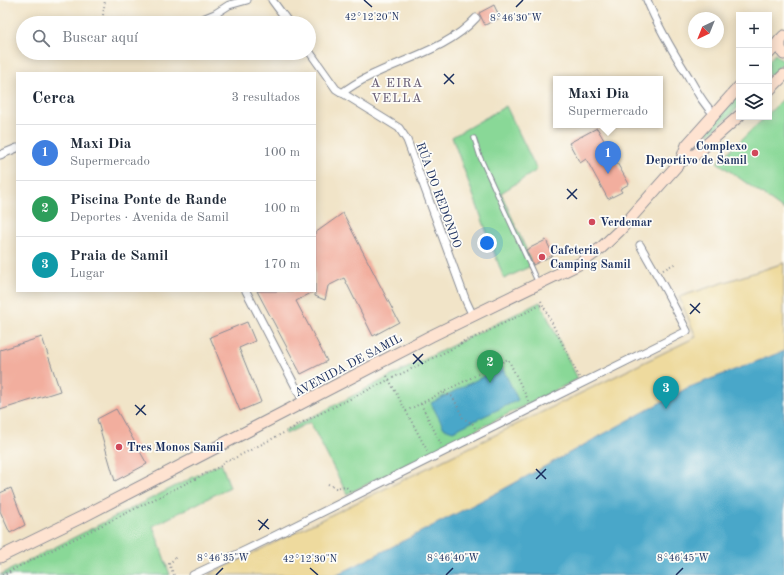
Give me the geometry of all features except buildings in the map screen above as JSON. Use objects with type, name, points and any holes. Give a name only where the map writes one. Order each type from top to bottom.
[{"type":"main road","points":[[772,50],[782,38]]},
{"type":"main road","points":[[782,38],[780,49],[784,54]]},
{"type":"main road","points":[[772,87],[784,75]]},
{"type":"main road","name":"AVENIDA DE SAMIL","points":[[0,557],[82,517],[473,316],[581,263],[601,248],[619,231],[681,161],[687,145],[736,90]]},
{"type":"main road","name":"AVENIDA DE SAMIL","points":[[681,161],[696,154],[736,119]]},
{"type":"street","points":[[210,16],[229,5],[247,0]]},
{"type":"street","points":[[272,0],[284,16]]},
{"type":"street","points":[[648,0],[654,19],[706,107],[714,114]]},
{"type":"street","points":[[342,94],[366,78],[450,39],[467,28],[476,18]]},
{"type":"street","name":"RÚA DO REDONDO","points":[[315,60],[336,89],[398,128],[407,140],[473,316]]},
{"type":"street","points":[[0,155],[16,148]]},
{"type":"street","points":[[193,575],[431,459],[687,331],[666,289],[640,245]]},
{"type":"street","points":[[247,292],[304,403]]},
{"type":"lane","points":[[474,138],[480,157],[539,284]]},
{"type":"path","points":[[103,16],[105,0]]},
{"type":"path","points":[[541,301],[582,383]]},
{"type":"path","points":[[2,575],[223,464],[226,460],[231,460],[293,428],[296,424],[333,408],[543,304]]},
{"type":"path","points":[[460,344],[465,339],[471,339]]},
{"type":"path","points":[[406,412],[508,359],[532,408]]},
{"type":"path","points":[[387,376],[431,459]]},
{"type":"path","points":[[443,393],[453,397],[463,418],[473,424]]},
{"type":"path","points":[[421,404],[445,452]]},
{"type":"path","points":[[328,484],[336,488],[345,486],[353,497]]},
{"type":"path","points":[[174,575],[169,564],[176,557]]},
{"type":"path","points":[[6,575],[14,569]]},
{"type":"green space","points":[[775,54],[784,62],[772,74],[772,58]]},
{"type":"green space","points":[[736,98],[736,110],[709,134],[707,132]]},
{"type":"green space","name":"Complexo Deportivo de Samil","points":[[784,98],[784,210],[717,162],[762,120],[772,120],[772,110]]},
{"type":"green space","points":[[506,106],[537,170],[501,193],[533,265],[504,279],[452,137]]},
{"type":"green space","points":[[540,302],[578,379],[347,494],[310,422],[286,434],[285,431],[385,379]]},
{"type":"green space","points":[[221,463],[230,487],[153,526],[170,575],[0,575]]},
{"type":"sand","points":[[784,263],[784,482],[558,575],[208,575],[696,337],[679,297]]},
{"type":"water","points":[[784,351],[784,575],[337,575],[500,491],[687,388]]},
{"type":"water","points":[[502,367],[518,400],[453,431],[444,428],[431,403]]},
{"type":"place","name":"Complexo Deportivo de Samil","points":[[755,153]]},
{"type":"place","name":"Maxi Dia","points":[[608,174]]},
{"type":"place","name":"Verdemar","points":[[592,222]]},
{"type":"place","name":"Cafeteria Camping Samil","points":[[542,257]]},
{"type":"place","name":"Piscina Ponte de Rande","points":[[490,383]]},
{"type":"place","name":"Praia de Samil","points":[[666,409]]},
{"type":"place","name":"Tres Monos Samil","points":[[119,447]]},
{"type":"district","name":"A EIRA VELLA","points":[[397,90]]}]
